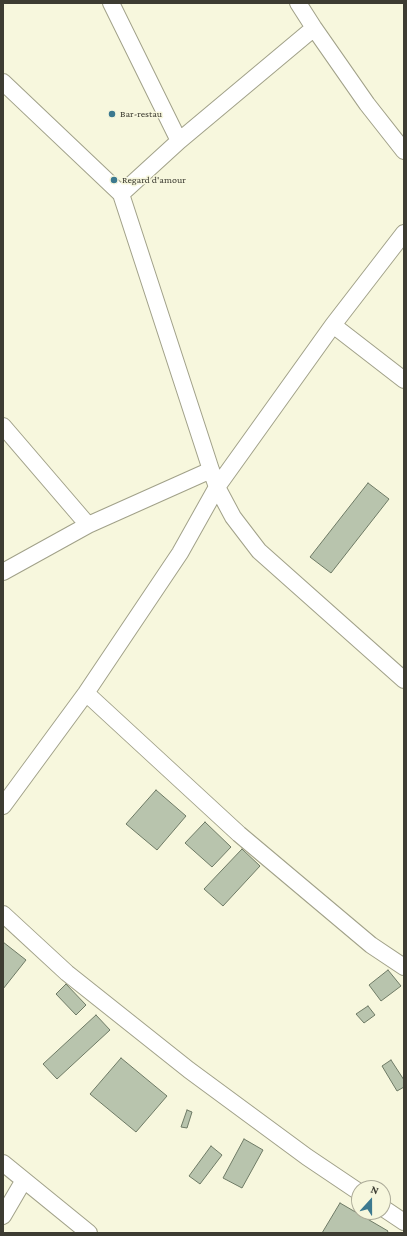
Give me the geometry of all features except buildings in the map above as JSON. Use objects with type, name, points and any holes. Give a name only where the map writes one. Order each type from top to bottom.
[{"type":"street","points":[[111,3],[179,141]]},
{"type":"street","points":[[305,6],[314,28],[368,104],[404,151]]},
{"type":"street","points":[[121,194],[179,141],[314,28]]},
{"type":"street","points":[[3,82],[121,194],[211,470],[217,487],[233,517],[259,551],[404,680]]},
{"type":"street","points":[[3,806],[86,693],[180,554],[217,487],[333,326],[404,233]]},
{"type":"street","points":[[333,326],[404,380]]},
{"type":"street","points":[[3,426],[88,525]]},
{"type":"street","points":[[3,572],[88,525],[211,470]]},
{"type":"street","points":[[86,693],[239,834],[371,945],[404,967]]},
{"type":"street","points":[[3,914],[67,973],[190,1070],[307,1157],[351,1187]]},
{"type":"street","points":[[3,1163],[89,1233]]},
{"type":"street","points":[[3,1216],[24,1180]]},
{"type":"street","points":[[391,1213],[404,1222]]},
{"type":"place","name":"Bar-restau","points":[[112,114]]},
{"type":"place","name":"Regard d'amour","points":[[114,180]]}]
